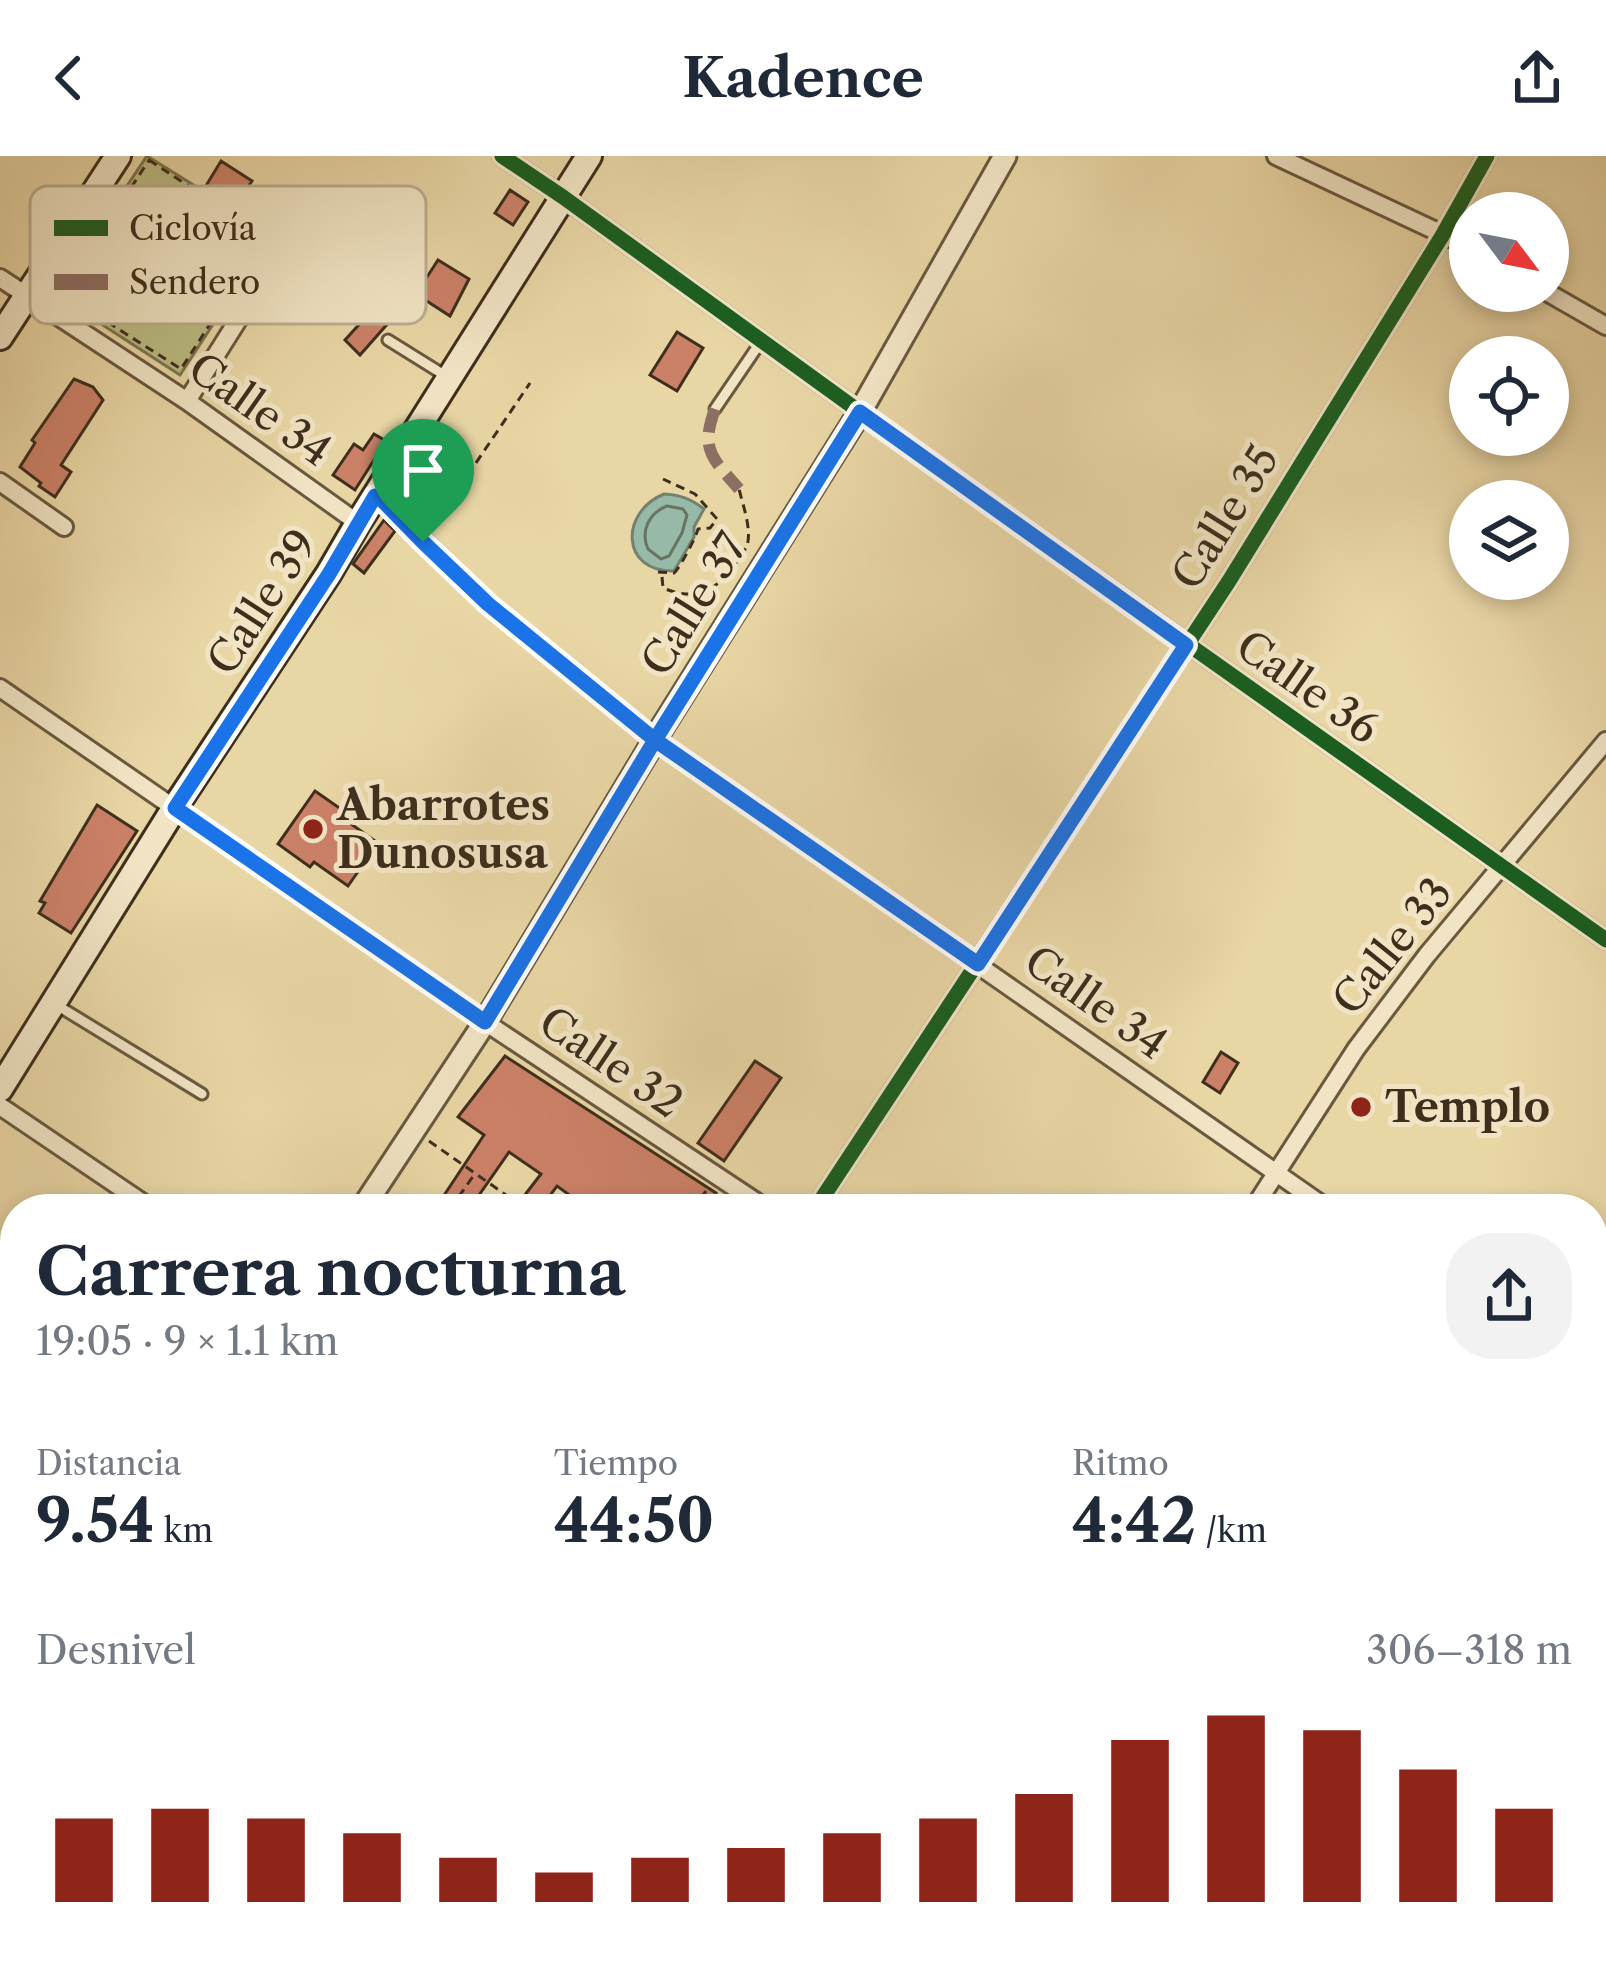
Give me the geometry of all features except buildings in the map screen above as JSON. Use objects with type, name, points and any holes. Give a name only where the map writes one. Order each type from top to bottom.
[{"type":"main road","points":[[99,186],[118,156]]},
{"type":"main road","name":"Calle 39","points":[[0,1089],[589,156]]},
{"type":"main road","points":[[0,337],[30,293]]},
{"type":"street","name":"Calle 36","points":[[502,156],[1606,940]]},
{"type":"street","name":"Calle 37","points":[[372,1194],[485,1022],[860,412],[1005,156]]},
{"type":"street","points":[[1276,156],[1449,239]]},
{"type":"street","name":"Calle 35","points":[[825,1194],[1229,581],[1442,236],[1486,156]]},
{"type":"street","name":"Calle 34","points":[[0,278],[28,296]]},
{"type":"street","points":[[1569,305],[1606,326]]},
{"type":"street","name":"Calle 34","points":[[71,324],[358,523]]},
{"type":"street","points":[[188,401],[236,324]]},
{"type":"street","points":[[0,482],[64,527]]},
{"type":"street","name":"Calle 34","points":[[375,496],[488,604],[655,740],[1307,1194]]},
{"type":"street","name":"Calle 32","points":[[0,688],[741,1194]]},
{"type":"street","name":"Calle 33","points":[[1263,1194],[1356,1048],[1606,741]]},
{"type":"street","points":[[0,1106],[130,1194]]},
{"type":"lane","points":[[388,340],[449,378]]},
{"type":"lane","points":[[715,409],[762,340]]},
{"type":"lane","points":[[55,1004],[202,1094]]},
{"type":"path","points":[[134,184],[149,160],[189,186]]},
{"type":"path","points":[[111,325],[181,369],[210,324]]},
{"type":"path","points":[[423,542],[530,382]]},
{"type":"path","points":[[663,479],[695,494],[717,519],[710,528],[698,529],[680,568],[660,575],[663,588],[681,596],[721,583],[747,547],[748,524],[739,489]]},
{"type":"path","points":[[414,1130],[505,1194]]},
{"type":"path","points":[[460,1194],[475,1173]]},
{"type":"path","points":[[703,1194],[716,1176]]},
{"type":"green space","points":[[147,156],[195,186],[127,186]]},
{"type":"green space","points":[[101,324],[213,324],[180,375]]},
{"type":"water","points":[[664,494],[686,498],[704,509],[674,571],[643,562],[632,540],[639,514]]},
{"type":"marked path","points":[[715,409],[709,434],[711,453],[739,489]]},
{"type":"cycle path","points":[[502,156],[1606,940]]},
{"type":"cycle path","points":[[825,1194],[1229,581],[1487,156]]},
{"type":"place","name":"Abarrotes Dunosusa","points":[[313,829]]},
{"type":"place","name":"Templo","points":[[1361,1107]]},
{"type":"route","points":[[423,542],[375,496],[175,808],[485,1022],[655,740],[978,964],[1186,645],[860,412],[655,740],[488,604],[423,542]]}]
